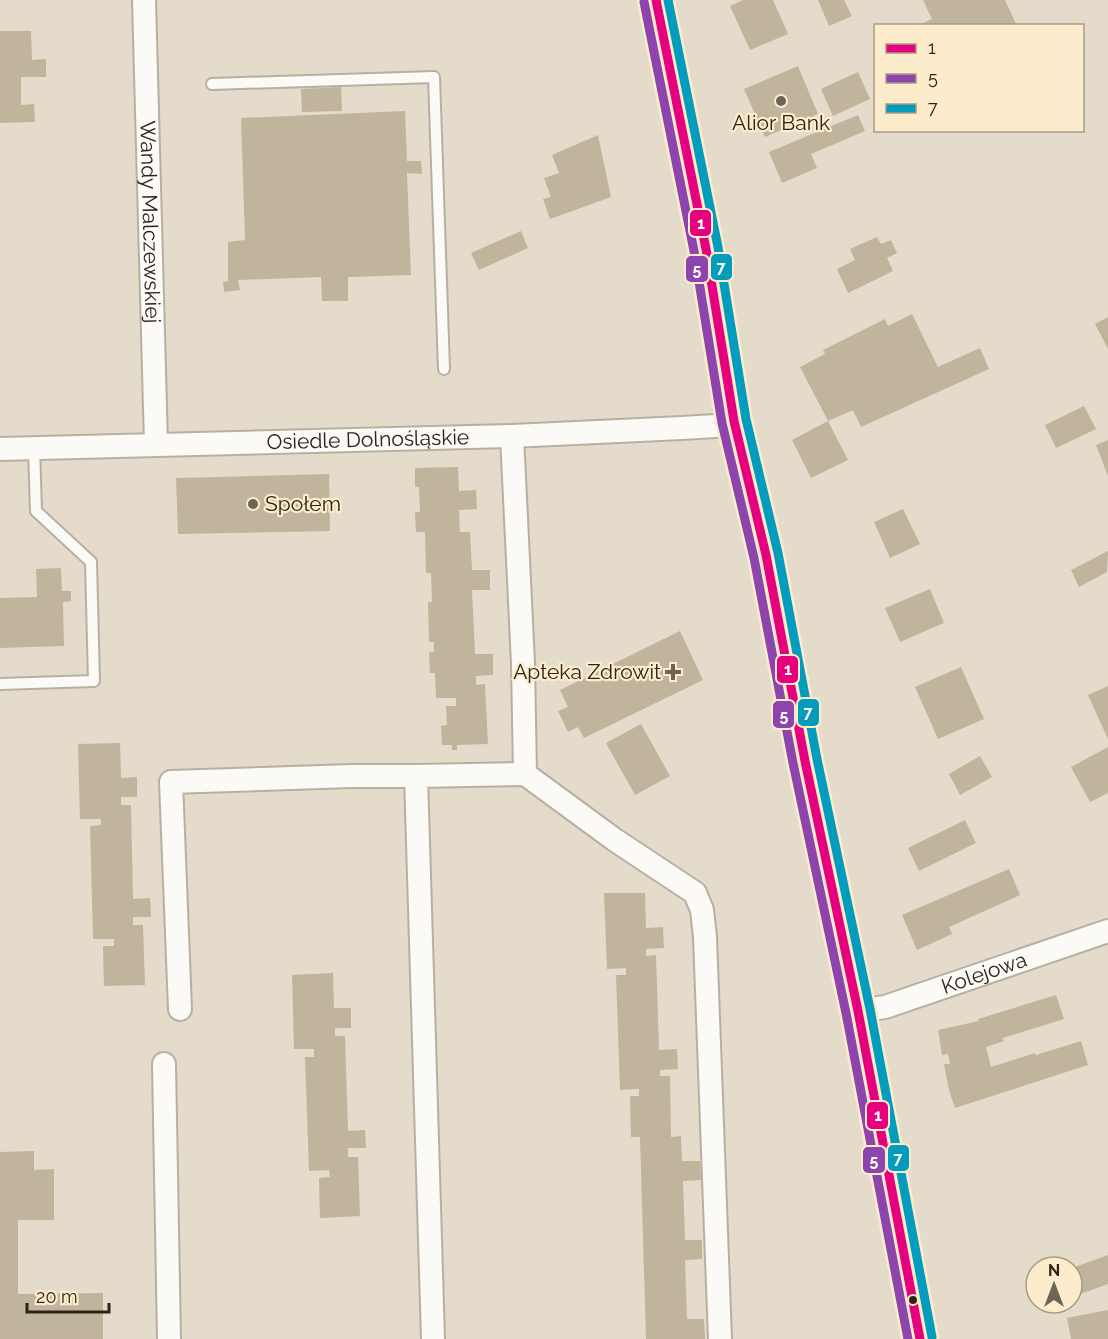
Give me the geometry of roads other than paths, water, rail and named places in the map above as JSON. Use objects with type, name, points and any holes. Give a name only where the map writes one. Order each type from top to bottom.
[{"type":"street","name":"Wandy Malczewskiej","points":[[144,0],[156,445]]},
{"type":"street","points":[[656,0],[706,249],[734,421],[766,555],[805,761],[858,1011],[920,1339]]},
{"type":"street","name":"Osiedle Dolnośląskie","points":[[0,449],[512,436],[715,426],[734,421]]},
{"type":"street","points":[[512,436],[525,774]]},
{"type":"street","points":[[180,1009],[171,782],[352,776],[525,774],[615,840],[696,893],[702,910],[705,937],[720,1339]]},
{"type":"street","points":[[416,776],[434,1339]]},
{"type":"street","name":"Kolejowa","points":[[858,1011],[885,1006],[1108,931]]},
{"type":"street","points":[[164,1065],[169,1339]]},
{"type":"lane","points":[[212,84],[434,77],[444,369]]},
{"type":"lane","points":[[0,684],[94,681],[91,562],[36,512],[34,448]]},
{"type":"place","name":"Alior Bank","points":[[781,101]]},
{"type":"place","name":"Społem","points":[[253,504]]},
{"type":"place","name":"Apteka Zdrowit","points":[[673,672]]}]
